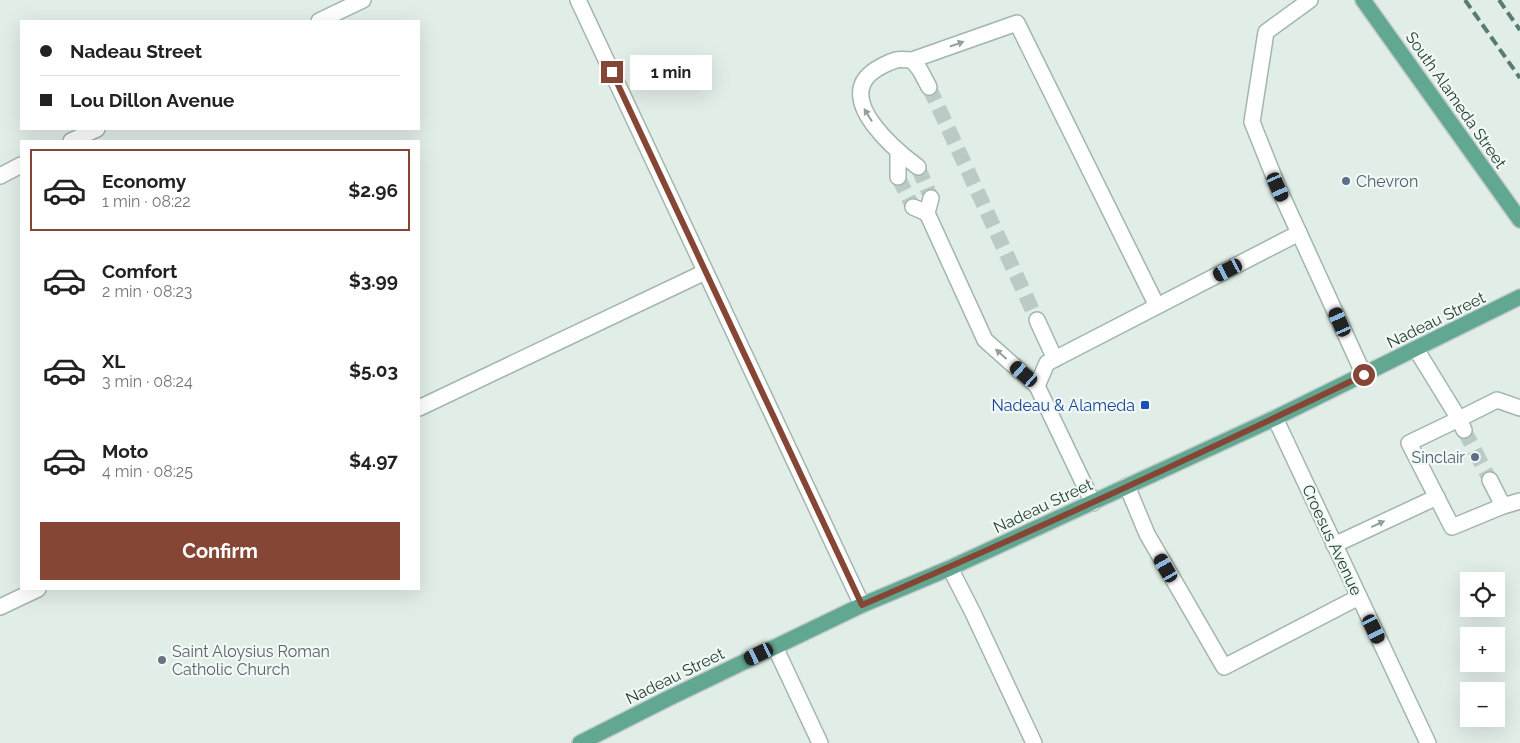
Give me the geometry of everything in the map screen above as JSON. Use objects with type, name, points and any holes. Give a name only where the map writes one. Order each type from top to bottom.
[{"type":"main road","name":"South Alameda Street","points":[[1363,0],[1520,220]]},
{"type":"main road","name":"Nadeau Street","points":[[580,743],[862,605],[950,568],[1274,418],[1520,297]]},
{"type":"street","points":[[321,20],[363,0]]},
{"type":"street","points":[[578,0],[862,605]]},
{"type":"street","points":[[1310,0],[1266,32],[1252,122],[1278,187],[1364,375]]},
{"type":"street","points":[[918,167],[898,153],[865,113],[860,95],[862,81],[873,71],[896,60],[912,60],[1017,23],[1158,306]]},
{"type":"street","points":[[912,60],[929,87]]},
{"type":"street","points":[[73,140],[95,130]]},
{"type":"street","points":[[898,153],[898,176]]},
{"type":"street","points":[[0,176],[20,166]]},
{"type":"street","points":[[913,207],[929,205],[985,340],[1037,386],[1093,502]]},
{"type":"street","points":[[1037,386],[1048,363],[1299,233]]},
{"type":"street","points":[[420,408],[705,272]]},
{"type":"street","points":[[1037,320],[1055,359]]},
{"type":"street","points":[[1416,349],[1461,425]]},
{"type":"street","points":[[1520,408],[1497,400],[1461,425],[1409,443],[1452,527],[1520,501]]},
{"type":"street","name":"Croesus Avenue","points":[[1274,418],[1428,743]]},
{"type":"street","points":[[1490,480],[1503,506]]},
{"type":"street","points":[[1127,486],[1147,534],[1224,667],[1359,597]]},
{"type":"street","points":[[1334,545],[1437,497]]},
{"type":"street","points":[[950,568],[1034,743]]},
{"type":"street","points":[[0,607],[36,590]]},
{"type":"street","points":[[775,647],[820,743]]},
{"type":"tunnel","points":[[929,87],[1037,320]]},
{"type":"tunnel","points":[[918,167],[931,198]]},
{"type":"tunnel","points":[[898,177],[913,207]]},
{"type":"tunnel","points":[[1464,430],[1490,480]]},
{"type":"railway","points":[[1465,0],[1520,78]]},
{"type":"railway","points":[[1499,0],[1520,30]]},
{"type":"place","name":"Chevron","points":[[1346,181]]},
{"type":"place","name":"Nadeau & Alameda","points":[[1145,405]]},
{"type":"place","name":"Sinclair","points":[[1475,457]]},
{"type":"place","name":"Saint Aloysius Roman Catholic Church","points":[[162,660]]},
{"type":"route","points":[[612,72],[862,605],[950,568],[1364,375]]}]
